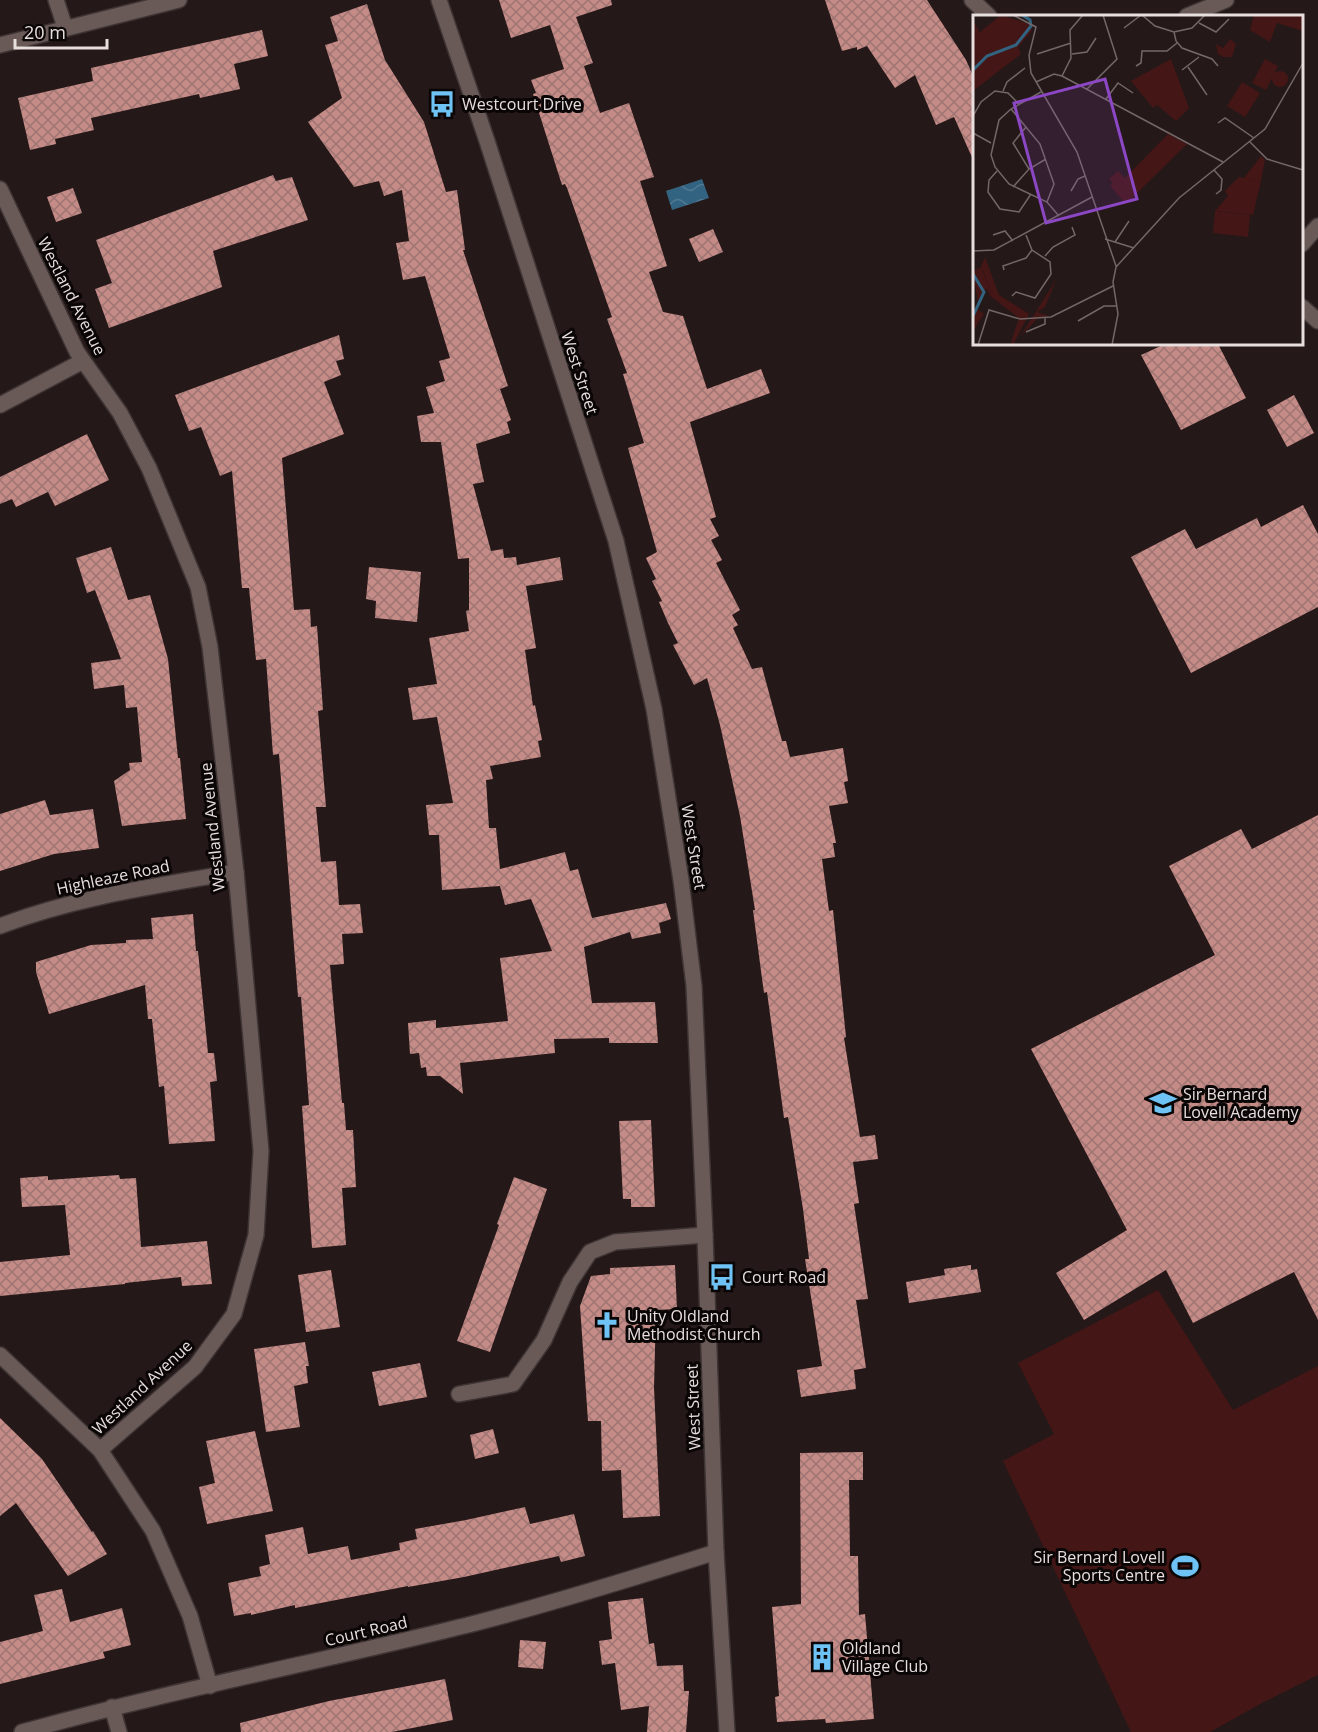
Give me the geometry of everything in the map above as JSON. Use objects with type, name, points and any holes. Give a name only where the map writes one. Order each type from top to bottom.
[{"type":"street","points":[[56,0],[65,27]]},
{"type":"street","points":[[0,45],[179,0]]},
{"type":"street","name":"West Street","points":[[439,0],[487,141],[616,542],[654,709],[681,880],[694,986],[716,1552],[727,1732]]},
{"type":"street","points":[[972,0],[988,15]]},
{"type":"street","points":[[1189,15],[1226,0]]},
{"type":"street","name":"Westland Avenue","points":[[0,189],[83,361],[120,413],[149,468],[198,587],[210,647],[236,872],[261,1160],[256,1235],[234,1314],[195,1366],[100,1450]]},
{"type":"street","points":[[1303,243],[1318,226]]},
{"type":"street","points":[[1303,308],[1318,321]]},
{"type":"street","points":[[0,405],[83,361]]},
{"type":"street","name":"Highleaze Road","points":[[0,926],[82,900],[236,872]]},
{"type":"street","points":[[459,1394],[513,1384],[544,1340],[570,1282],[590,1252],[615,1242],[705,1235]]},
{"type":"street","points":[[0,1355],[100,1450],[153,1531],[190,1617],[210,1686]]},
{"type":"street","name":"Court Road","points":[[22,1732],[112,1707],[469,1625],[716,1552]]},
{"type":"street","points":[[112,1707],[119,1732]]},
{"type":"shaded area","name":"Sir Bernard Lovell Sports Centre","points":[[1158,1290],[1233,1410],[1318,1366],[1318,1675],[1210,1732],[1131,1732],[1003,1461],[1054,1434],[1018,1363]]},
{"type":"water","points":[[702,179],[709,198],[672,210],[666,191]]},
{"type":"building","points":[[499,0],[611,0],[612,5],[576,17],[593,63],[584,66],[600,113],[629,103],[654,177],[640,181],[667,266],[649,272],[663,312],[683,316],[707,389],[761,369],[770,393],[690,422],[716,517],[710,519],[719,536],[711,540],[722,560],[716,563],[740,610],[732,615],[738,625],[733,628],[752,669],[762,667],[782,741],[786,741],[790,757],[843,748],[848,781],[844,782],[848,803],[829,806],[836,843],[833,843],[835,857],[822,859],[829,911],[833,910],[846,1037],[844,1038],[860,1137],[875,1135],[878,1159],[853,1162],[859,1203],[854,1204],[868,1299],[856,1300],[866,1368],[854,1370],[856,1389],[801,1397],[797,1370],[822,1366],[805,1259],[809,1259],[803,1209],[788,1117],[784,1118],[740,816],[707,678],[694,685],[673,645],[678,643],[652,581],[656,579],[646,558],[657,552],[628,448],[644,443],[623,374],[627,373],[607,319],[612,317],[567,188],[565,184],[562,185],[533,94],[536,93],[531,80],[564,69],[550,25],[511,38]]},
{"type":"building","points":[[825,0],[927,0],[966,60],[973,76],[973,160],[954,117],[936,125],[915,75],[895,88],[867,46],[857,50],[857,47],[842,51]]},
{"type":"building","points":[[367,4],[385,60],[424,122],[446,192],[457,190],[465,250],[463,250],[508,386],[500,389],[511,420],[507,422],[510,433],[476,444],[484,482],[473,484],[491,551],[503,549],[504,558],[516,557],[517,565],[560,557],[563,580],[526,586],[536,648],[525,650],[533,706],[535,705],[542,740],[538,741],[541,757],[490,766],[493,779],[486,780],[489,828],[496,828],[500,869],[565,852],[570,871],[578,869],[592,918],[666,903],[671,919],[659,923],[661,933],[632,939],[630,932],[584,947],[592,1003],[655,1002],[658,1043],[609,1043],[609,1038],[554,1039],[555,1053],[460,1063],[463,1094],[440,1076],[427,1076],[426,1067],[421,1068],[419,1053],[410,1054],[408,1023],[436,1020],[436,1028],[508,1021],[500,958],[552,951],[531,899],[505,905],[500,886],[442,890],[439,835],[429,835],[426,805],[453,803],[437,717],[413,720],[408,688],[437,684],[429,638],[469,631],[466,611],[469,610],[469,558],[458,559],[441,442],[421,442],[417,416],[434,413],[426,387],[445,381],[439,361],[450,358],[425,276],[403,280],[396,243],[409,241],[402,190],[384,196],[379,181],[354,187],[308,122],[342,98],[325,45],[338,41],[330,17]]},
{"type":"building","points":[[262,30],[268,56],[234,64],[240,89],[200,98],[199,94],[91,118],[94,130],[55,139],[56,144],[30,150],[18,98],[93,81],[91,68]]},
{"type":"building","points":[[273,175],[276,181],[292,177],[308,220],[213,251],[222,287],[109,328],[95,289],[112,283],[96,240]]},
{"type":"building","points":[[73,188],[82,213],[56,222],[47,197]]},
{"type":"building","points":[[713,229],[723,252],[699,262],[689,239]]},
{"type":"building","points":[[339,335],[344,359],[336,361],[341,375],[324,382],[344,434],[282,458],[294,610],[310,609],[311,627],[317,626],[323,710],[318,711],[326,807],[316,807],[321,862],[336,861],[339,905],[360,904],[363,933],[342,934],[344,964],[330,965],[342,1103],[344,1103],[346,1130],[353,1130],[356,1187],[342,1188],[346,1245],[312,1248],[302,1106],[309,1105],[301,997],[298,997],[279,754],[273,755],[266,659],[256,660],[249,588],[242,588],[232,471],[220,476],[201,427],[189,431],[175,395]]},
{"type":"building","points":[[1163,345],[1219,345],[1246,398],[1181,430],[1141,355]]},
{"type":"building","points":[[1294,395],[1314,433],[1287,447],[1267,410]]},
{"type":"building","points":[[87,434],[109,480],[55,506],[48,492],[16,507],[12,499],[0,504],[0,477]]},
{"type":"building","points":[[1303,505],[1318,534],[1318,607],[1191,673],[1131,557],[1185,529],[1196,549],[1257,518],[1261,527]]},
{"type":"building","points":[[111,547],[128,600],[150,595],[168,659],[186,819],[122,826],[114,781],[130,770],[129,763],[142,762],[137,707],[126,708],[124,685],[94,689],[91,663],[121,659],[95,590],[87,593],[76,558]]},
{"type":"building","points":[[369,567],[421,572],[417,622],[375,618],[376,601],[366,599]]},
{"type":"building","points":[[45,800],[50,815],[93,809],[99,848],[54,854],[0,871],[0,814]]},
{"type":"building","points":[[1318,815],[1318,1320],[1294,1272],[1193,1323],[1166,1270],[1084,1320],[1056,1273],[1127,1230],[1031,1049],[1215,955],[1169,866],[1241,829],[1252,849]]},
{"type":"building","points":[[193,914],[208,1053],[214,1053],[217,1081],[210,1082],[215,1141],[169,1144],[164,1086],[159,1087],[152,1019],[148,1019],[145,985],[49,1014],[36,972],[36,962],[91,945],[153,939],[151,918]]},
{"type":"building","points":[[651,1120],[655,1207],[631,1207],[631,1199],[623,1199],[619,1121]]},
{"type":"building","points":[[119,1175],[120,1179],[136,1178],[141,1247],[207,1241],[212,1284],[182,1286],[181,1277],[0,1296],[0,1262],[70,1255],[65,1205],[22,1207],[20,1178],[48,1176],[48,1180]]},
{"type":"building","points":[[514,1177],[547,1189],[490,1352],[457,1341]]},
{"type":"building","points":[[675,1265],[677,1309],[656,1310],[654,1388],[660,1516],[623,1518],[621,1470],[602,1471],[601,1421],[588,1421],[580,1306],[591,1276],[610,1274],[610,1268]]},
{"type":"building","points":[[971,1265],[971,1270],[977,1269],[981,1292],[909,1303],[906,1282],[945,1275],[944,1269]]},
{"type":"building","points":[[331,1270],[340,1327],[306,1332],[298,1275]]},
{"type":"building","points":[[305,1342],[309,1366],[306,1366],[308,1383],[294,1386],[300,1427],[266,1432],[254,1349]]},
{"type":"building","points":[[420,1363],[427,1397],[379,1406],[372,1372]]},
{"type":"building","points":[[0,1418],[42,1459],[107,1554],[68,1576],[16,1503],[0,1516]]},
{"type":"building","points":[[493,1429],[499,1453],[475,1459],[470,1435]]},
{"type":"building","points":[[255,1431],[273,1511],[207,1524],[199,1487],[215,1483],[206,1441]]},
{"type":"building","points":[[863,1452],[863,1480],[849,1480],[850,1556],[858,1556],[859,1615],[865,1614],[874,1719],[826,1723],[825,1719],[777,1722],[775,1697],[779,1696],[772,1607],[801,1604],[800,1453]]},
{"type":"building","points":[[525,1507],[530,1524],[574,1514],[585,1556],[561,1562],[559,1556],[464,1577],[295,1608],[295,1605],[251,1615],[251,1613],[234,1616],[228,1583],[261,1576],[259,1567],[270,1564],[265,1535],[303,1527],[308,1554],[348,1546],[351,1560],[400,1550],[399,1543],[417,1539],[415,1529]]},
{"type":"building","points":[[62,1589],[70,1622],[122,1608],[131,1645],[103,1652],[105,1658],[0,1684],[0,1642],[43,1631],[34,1595]]},
{"type":"building","points":[[643,1598],[649,1644],[654,1643],[657,1666],[683,1665],[684,1691],[689,1691],[686,1732],[647,1732],[649,1706],[621,1710],[615,1663],[602,1665],[599,1641],[612,1639],[608,1602]]},
{"type":"building","points":[[520,1640],[546,1642],[543,1669],[518,1667]]},
{"type":"building","points":[[445,1679],[453,1720],[392,1732],[241,1732],[240,1723],[329,1701]]},
{"type":"place","name":"Westcourt Drive","points":[[442,104]]},
{"type":"place","name":"Sir Bernard Lovell Academy","points":[[1163,1103]]},
{"type":"place","name":"Court Road","points":[[722,1277]]},
{"type":"place","name":"Unity Oldland Methodist Church","points":[[607,1325]]},
{"type":"place","name":"Sir Bernard Lovell Sports Centre","points":[[1185,1566]]},
{"type":"place","name":"Oldland Village Club","points":[[822,1657]]}]
